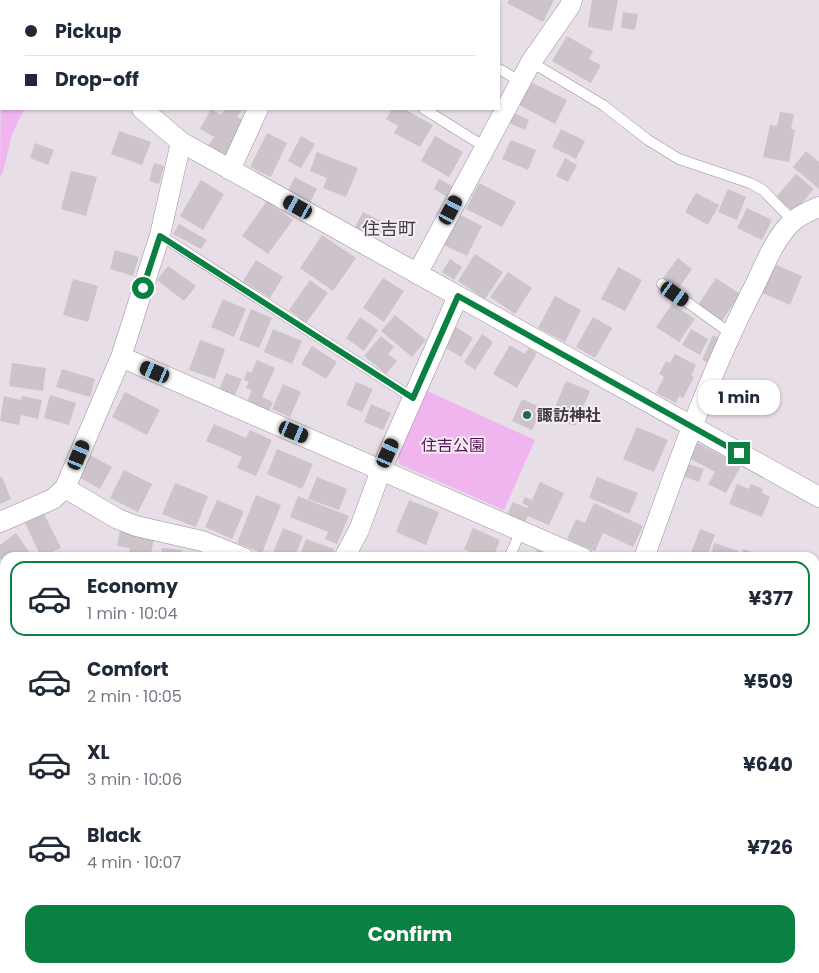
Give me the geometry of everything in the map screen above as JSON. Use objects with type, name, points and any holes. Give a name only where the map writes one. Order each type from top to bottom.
[{"type":"street","points":[[417,274],[520,81],[570,6],[572,0]]},
{"type":"street","points":[[143,110],[181,142],[819,497]]},
{"type":"street","points":[[230,170],[258,110]]},
{"type":"street","points":[[0,522],[53,499],[65,488],[120,357],[160,236],[181,142]]},
{"type":"street","points":[[646,552],[691,426],[730,333],[779,238],[793,221],[807,211],[819,208]]},
{"type":"street","points":[[347,552],[359,530],[381,470],[458,296]]},
{"type":"street","points":[[120,357],[570,552]]},
{"type":"street","points":[[65,488],[118,519],[136,526],[202,540],[230,552]]},
{"type":"lane","points":[[531,62],[603,105],[648,140],[679,159],[750,183],[763,190],[793,221]]},
{"type":"lane","points":[[500,70],[520,81]]},
{"type":"lane","points":[[426,110],[485,147]]},
{"type":"lane","points":[[160,236],[413,398]]},
{"type":"lane","points":[[662,284],[730,333]]},
{"type":"lane","points":[[512,552],[521,530]]},
{"type":"green space","points":[[1,110],[24,110],[12,134],[3,172],[0,176]]},
{"type":"green space","name":"住吉公園","points":[[425,390],[535,440],[504,510],[399,464],[398,453]]},
{"type":"building","points":[[509,0],[554,0],[543,22],[507,3]]},
{"type":"building","points":[[592,0],[618,0],[612,31],[588,27]]},
{"type":"building","points":[[623,12],[638,14],[635,30],[621,28]]},
{"type":"building","points":[[567,36],[593,51],[589,59],[601,65],[591,83],[552,61]]},
{"type":"building","points":[[531,82],[567,100],[555,124],[519,105]]},
{"type":"building","points":[[210,110],[221,115],[224,110],[242,110],[237,117],[245,121],[223,159],[206,149],[214,137],[200,129]]},
{"type":"building","points":[[391,110],[406,110],[433,125],[420,147],[394,133],[398,126],[386,119]]},
{"type":"building","points":[[780,112],[794,114],[791,129],[795,130],[789,162],[763,157],[770,125],[777,126]]},
{"type":"building","points":[[514,113],[529,120],[525,130],[509,123]]},
{"type":"building","points":[[561,129],[585,141],[576,159],[552,147]]},
{"type":"building","points":[[119,131],[151,142],[142,165],[111,154]]},
{"type":"building","points":[[267,133],[287,143],[271,177],[250,167]]},
{"type":"building","points":[[301,136],[315,144],[301,168],[288,161]]},
{"type":"building","points":[[435,136],[463,152],[449,177],[421,161]]},
{"type":"building","points":[[511,140],[536,150],[528,170],[502,159]]},
{"type":"building","points":[[35,143],[54,150],[48,165],[30,158]]},
{"type":"building","points":[[806,151],[819,162],[819,189],[793,167]]},
{"type":"building","points":[[317,152],[358,168],[346,197],[323,188],[327,178],[310,171]]},
{"type":"building","points":[[565,158],[577,165],[568,182],[556,176]]},
{"type":"building","points":[[154,163],[164,166],[159,184],[149,181]]},
{"type":"building","points":[[71,171],[97,177],[86,216],[61,209]]},
{"type":"building","points":[[796,174],[814,189],[794,212],[776,197]]},
{"type":"building","points":[[295,177],[317,189],[310,203],[287,192]]},
{"type":"building","points":[[439,179],[454,187],[449,198],[434,189]]},
{"type":"building","points":[[201,180],[224,194],[203,230],[180,216]]},
{"type":"building","points":[[479,183],[516,202],[502,227],[466,209]]},
{"type":"building","points":[[728,189],[746,197],[737,220],[718,212]]},
{"type":"building","points":[[696,193],[719,205],[708,225],[685,212]]},
{"type":"building","points":[[267,201],[293,220],[268,254],[242,236]]},
{"type":"building","points":[[747,208],[772,220],[762,240],[737,228]]},
{"type":"building","points":[[363,212],[385,223],[377,238],[355,227]]},
{"type":"building","points":[[457,213],[482,226],[467,256],[442,244]]},
{"type":"building","points":[[179,224],[207,240],[201,249],[173,234]]},
{"type":"building","points":[[322,235],[356,258],[333,291],[300,268]]},
{"type":"building","points":[[115,250],[139,257],[133,276],[110,269]]},
{"type":"building","points":[[475,254],[503,272],[485,299],[458,281]]},
{"type":"building","points":[[678,258],[692,269],[678,289],[663,278]]},
{"type":"building","points":[[450,259],[462,267],[454,280],[442,272]]},
{"type":"building","points":[[256,260],[283,277],[270,298],[243,281]]},
{"type":"building","points":[[772,263],[802,276],[790,305],[760,292]]},
{"type":"building","points":[[168,266],[196,286],[184,301],[157,280]]},
{"type":"building","points":[[618,267],[642,280],[625,311],[601,299]]},
{"type":"building","points":[[508,272],[532,288],[515,314],[490,297]]},
{"type":"building","points":[[383,278],[404,291],[384,322],[363,308]]},
{"type":"building","points":[[716,278],[740,294],[722,321],[698,305]]},
{"type":"building","points":[[73,279],[98,286],[88,322],[63,315]]},
{"type":"building","points":[[310,280],[328,293],[306,323],[289,310]]},
{"type":"building","points":[[555,296],[581,310],[565,342],[538,328]]},
{"type":"building","points":[[223,299],[246,309],[234,337],[211,327]]},
{"type":"building","points":[[672,304],[695,319],[679,342],[656,327]]},
{"type":"building","points":[[251,309],[272,318],[259,348],[239,340]]},
{"type":"building","points":[[395,315],[426,340],[412,357],[381,331]]},
{"type":"building","points":[[360,317],[378,330],[364,351],[346,338]]},
{"type":"building","points":[[593,317],[612,328],[595,358],[576,347]]},
{"type":"building","points":[[456,327],[473,338],[461,357],[444,347]]},
{"type":"building","points":[[273,329],[302,341],[292,364],[264,352]]},
{"type":"building","points":[[691,329],[708,339],[700,355],[682,345]]},
{"type":"building","points":[[482,334],[493,342],[475,370],[464,362]]},
{"type":"building","points":[[713,335],[723,340],[713,365],[702,360]]},
{"type":"building","points":[[381,336],[394,347],[388,354],[397,361],[386,374],[364,356]]},
{"type":"building","points":[[200,340],[225,349],[215,379],[189,370]]},
{"type":"building","points":[[510,345],[525,354],[529,348],[537,353],[517,388],[493,374]]},
{"type":"building","points":[[312,346],[337,362],[326,379],[301,364]]},
{"type":"building","points":[[675,354],[696,365],[691,376],[694,377],[683,398],[679,396],[676,403],[656,393],[664,377],[659,374],[666,361],[670,363]]},
{"type":"building","points":[[257,360],[275,368],[262,397],[273,402],[269,411],[247,402],[252,390],[246,388],[249,382],[244,380],[247,371],[251,373]]},
{"type":"building","points":[[12,363],[46,368],[43,391],[9,386]]},
{"type":"building","points":[[62,369],[95,379],[90,397],[56,387]]},
{"type":"building","points":[[226,373],[242,379],[234,397],[219,390]]},
{"type":"building","points":[[566,381],[590,391],[575,426],[551,417]]},
{"type":"building","points":[[356,382],[373,389],[362,412],[346,405]]},
{"type":"building","points":[[283,384],[301,392],[290,417],[272,409]]},
{"type":"building","points":[[125,392],[160,410],[147,435],[112,417]]},
{"type":"building","points":[[50,395],[76,403],[69,425],[44,418]]},
{"type":"building","points":[[4,396],[21,400],[22,396],[42,400],[38,419],[21,415],[19,425],[0,421]]},
{"type":"building","name":"諏訪神社","points":[[522,399],[542,408],[532,430],[512,421]]},
{"type":"building","points":[[371,404],[391,413],[383,430],[364,422]]},
{"type":"building","points":[[214,424],[246,438],[250,430],[272,440],[256,476],[237,468],[242,457],[206,441]]},
{"type":"building","points":[[637,427],[668,440],[654,472],[623,459]]},
{"type":"building","points":[[698,443],[741,466],[726,493],[708,484],[715,472],[689,458]]},
{"type":"building","points":[[277,449],[313,464],[302,489],[267,474]]},
{"type":"building","points":[[90,455],[112,467],[100,489],[78,477]]},
{"type":"building","points":[[688,464],[704,469],[699,482],[683,476]]},
{"type":"building","points":[[124,470],[152,484],[138,512],[110,498]]},
{"type":"building","points":[[0,477],[2,477],[11,499],[0,504]]},
{"type":"building","points":[[317,477],[347,489],[339,510],[308,499]]},
{"type":"building","points":[[597,477],[638,493],[629,514],[589,498]]},
{"type":"building","points":[[540,482],[564,493],[549,525],[528,516],[525,523],[507,515],[513,502],[527,508],[528,506],[522,503],[525,497],[532,500]]},
{"type":"building","points":[[175,483],[208,496],[196,527],[162,514]]},
{"type":"building","points":[[737,484],[749,489],[751,484],[763,489],[762,493],[770,497],[762,517],[729,504]]},
{"type":"building","points":[[256,495],[281,505],[262,552],[237,543]]},
{"type":"building","points":[[298,496],[349,516],[337,544],[325,539],[328,532],[290,517]]},
{"type":"building","points":[[217,500],[244,511],[232,539],[205,527]]},
{"type":"building","points":[[409,500],[439,512],[426,545],[396,532]]},
{"type":"building","points":[[594,503],[643,526],[633,547],[603,533],[595,551],[567,539],[576,519],[585,523]]},
{"type":"building","points":[[44,514],[61,548],[52,552],[39,552],[25,523]]},
{"type":"building","points":[[283,528],[303,536],[296,552],[273,552]]},
{"type":"building","points":[[473,528],[500,540],[495,552],[470,552],[464,549]]},
{"type":"building","points":[[700,529],[715,535],[708,552],[691,552]]},
{"type":"building","points":[[120,531],[154,539],[151,552],[129,552],[130,548],[117,546]]},
{"type":"building","points":[[16,533],[29,552],[0,552],[0,545]]},
{"type":"building","points":[[306,539],[334,549],[333,552],[301,552]]},
{"type":"building","points":[[714,543],[739,551],[739,552],[712,552]]},
{"type":"building","points":[[162,548],[182,550],[182,552],[162,552]]},
{"type":"place","name":"諏訪神社","points":[[527,415]]},
{"type":"district","name":"住吉町","points":[[389,229]]},
{"type":"route","points":[[143,288],[160,236],[413,398],[458,296],[739,453]]}]
